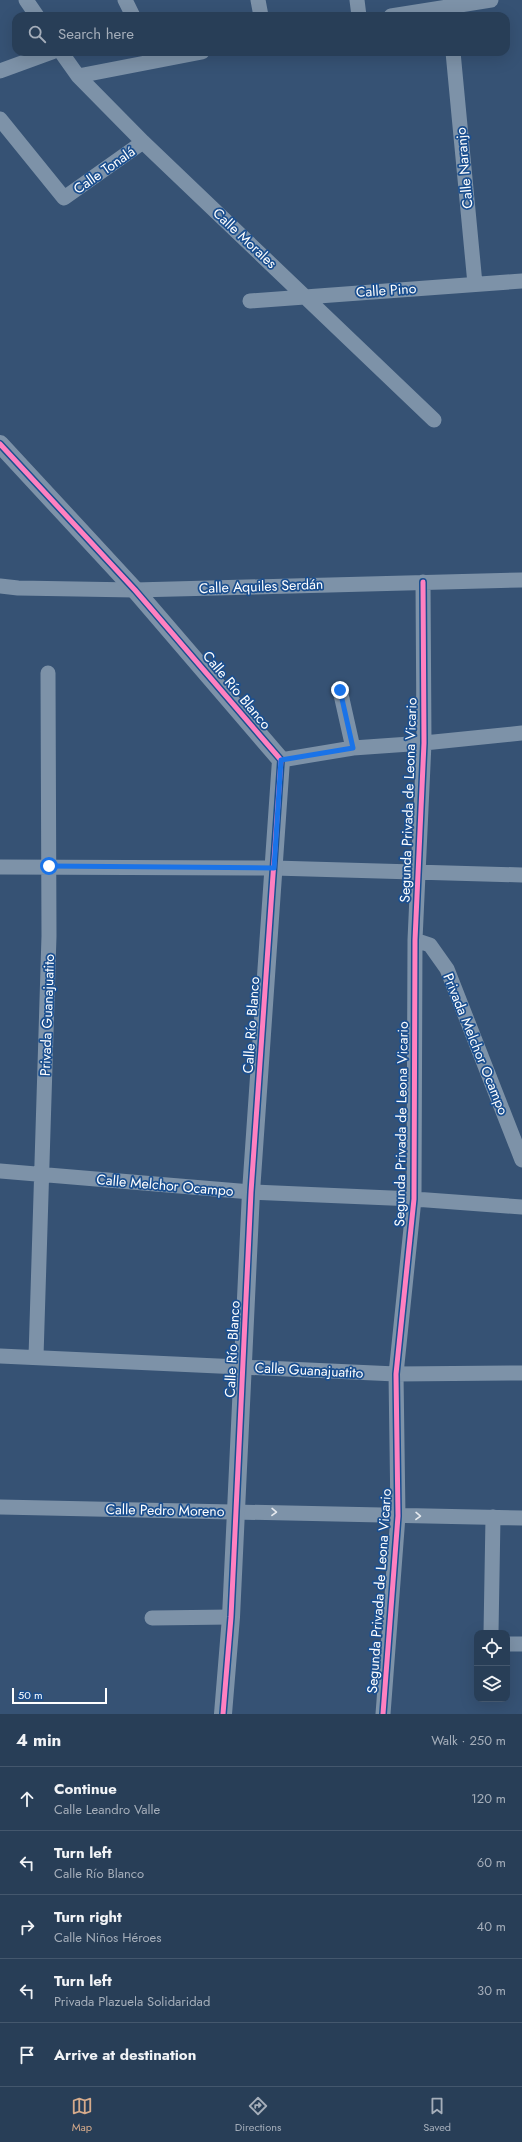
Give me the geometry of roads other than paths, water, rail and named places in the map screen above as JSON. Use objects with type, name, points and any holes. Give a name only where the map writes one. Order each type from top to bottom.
[{"type":"street","points":[[26,0],[34,12]]},
{"type":"street","points":[[125,0],[131,12]]},
{"type":"street","points":[[258,0],[260,12]]},
{"type":"street","points":[[357,0],[358,12]]},
{"type":"street","points":[[420,12],[491,0]]},
{"type":"street","points":[[0,71],[41,56]]},
{"type":"street","name":"Calle Morales","points":[[64,56],[78,76],[143,142],[305,295],[434,420]]},
{"type":"street","name":"Calle Naranjo","points":[[454,56],[475,284]]},
{"type":"street","points":[[78,76],[153,57]]},
{"type":"street","name":"Calle Tonalá","points":[[0,119],[64,198],[143,142]]},
{"type":"street","name":"Calle Pino","points":[[250,301],[305,295],[522,281]]},
{"type":"street","name":"Calle Río Blanco","points":[[0,444],[136,590],[281,760],[251,1192],[231,1617],[223,1714]]},
{"type":"street","name":"Calle Aquiles Serdán","points":[[0,586],[18,588],[136,590],[522,580]]},
{"type":"street","name":"Segunda Privada de Leona Vicario","points":[[383,1714],[398,1516],[396,1374],[414,1199],[415,940],[424,743],[423,582]]},
{"type":"street","name":"Privada Guanajuatito","points":[[36,1357],[43,1175],[49,936],[48,673]]},
{"type":"street","points":[[340,690],[353,748]]},
{"type":"street","points":[[281,760],[353,748],[424,743],[522,733]]},
{"type":"street","points":[[0,867],[274,868],[418,874],[522,876]]},
{"type":"street","name":"Privada Melchor Ocampo","points":[[415,940],[430,946],[447,969],[522,1160]]},
{"type":"street","name":"Calle Melchor Ocampo","points":[[0,1171],[251,1192],[414,1199],[522,1207]]},
{"type":"street","name":"Calle Guanajuatito","points":[[0,1356],[396,1374],[522,1373]]},
{"type":"street","name":"Calle Pedro Moreno","points":[[0,1507],[522,1518]]},
{"type":"street","points":[[491,1630],[493,1517]]},
{"type":"street","points":[[152,1618],[231,1617]]},
{"type":"street","points":[[510,1644],[522,1644]]}]
